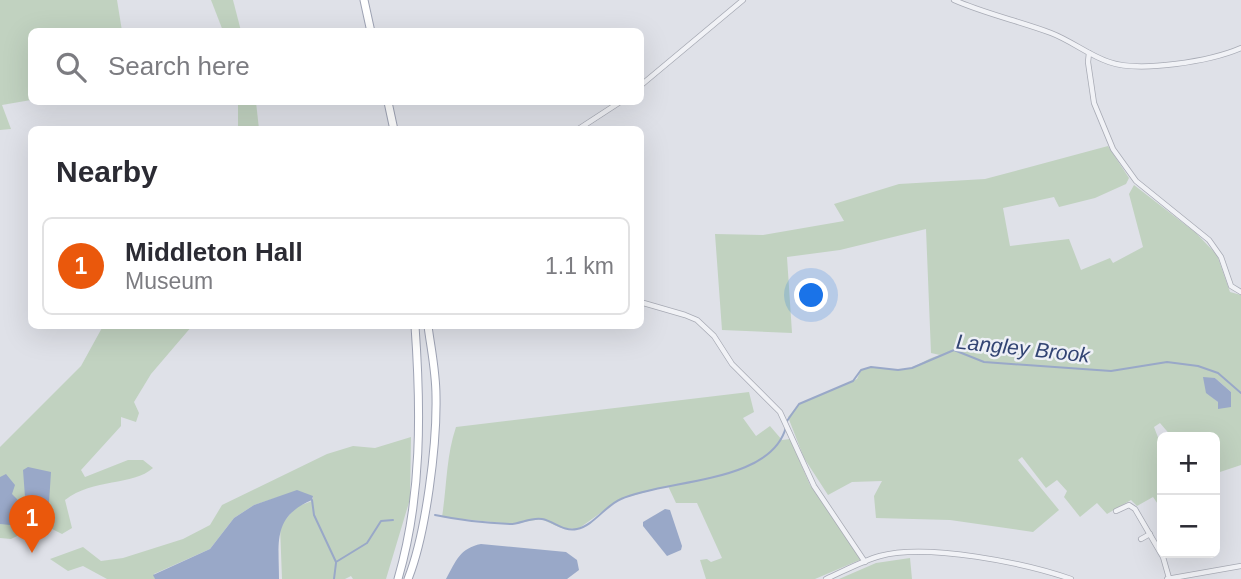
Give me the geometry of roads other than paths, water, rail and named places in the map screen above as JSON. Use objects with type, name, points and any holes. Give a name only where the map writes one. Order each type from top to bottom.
[{"type":"main road","points":[[364,0],[370,28]]},
{"type":"main road","points":[[388,105],[391,126]]},
{"type":"main road","points":[[398,579],[411,528],[418,455],[415,329]]},
{"type":"main road","points":[[408,579],[422,523],[436,416],[436,378],[428,329]]},
{"type":"street","points":[[644,83],[743,0]]},
{"type":"street","points":[[954,0],[1061,37],[1116,64],[1137,67],[1215,55],[1241,48]]},
{"type":"street","points":[[1089,53],[1094,103],[1113,149],[1136,181],[1209,240],[1221,257],[1231,286],[1241,292]]},
{"type":"street","points":[[583,126],[615,105]]},
{"type":"street","points":[[644,303],[697,320],[715,336],[732,364],[773,404],[790,428],[814,486],[865,562]]},
{"type":"street","points":[[1116,511],[1132,505],[1163,557],[1168,579],[1241,566]]},
{"type":"street","points":[[1141,539],[1150,534]]},
{"type":"street","points":[[826,579],[886,555],[933,553],[1007,562],[1071,579]]},
{"type":"street","points":[[1208,573],[1209,579]]},
{"type":"water","points":[[1203,377],[1215,378],[1231,392],[1231,407],[1218,409],[1218,402],[1206,393]]},
{"type":"water","points":[[28,467],[51,472],[49,503],[37,519],[26,520],[21,526],[0,524],[0,477],[6,474],[15,485],[12,494],[18,500],[25,497],[23,470]]},
{"type":"water","points":[[297,490],[313,496],[312,500],[290,514],[280,532],[279,579],[155,579],[153,575],[210,549],[234,518],[254,505]]},
{"type":"water","points":[[665,509],[670,510],[682,546],[681,550],[667,556],[643,526],[643,522]]},
{"type":"water","points":[[481,544],[566,552],[577,560],[579,570],[567,579],[446,579],[463,552]]},
{"type":"waterway","name":"Langley Brook","points":[[787,421],[799,404],[853,381],[861,370],[871,367],[898,370],[912,368],[954,350],[984,362],[1111,371],[1167,362],[1198,366],[1218,373],[1241,393]]},
{"type":"waterway","name":"Langley Brook","points":[[435,515],[510,524],[542,519],[567,529],[577,529],[589,524],[621,499],[739,470],[760,459],[776,446],[786,427]]},
{"type":"waterway","name":"Langley Brook","points":[[312,500],[314,515],[336,562],[367,543],[381,521],[393,520]]},
{"type":"waterway","points":[[334,579],[336,563]]},
{"type":"place","name":"Middleton Hall","points":[[32,553]]}]
